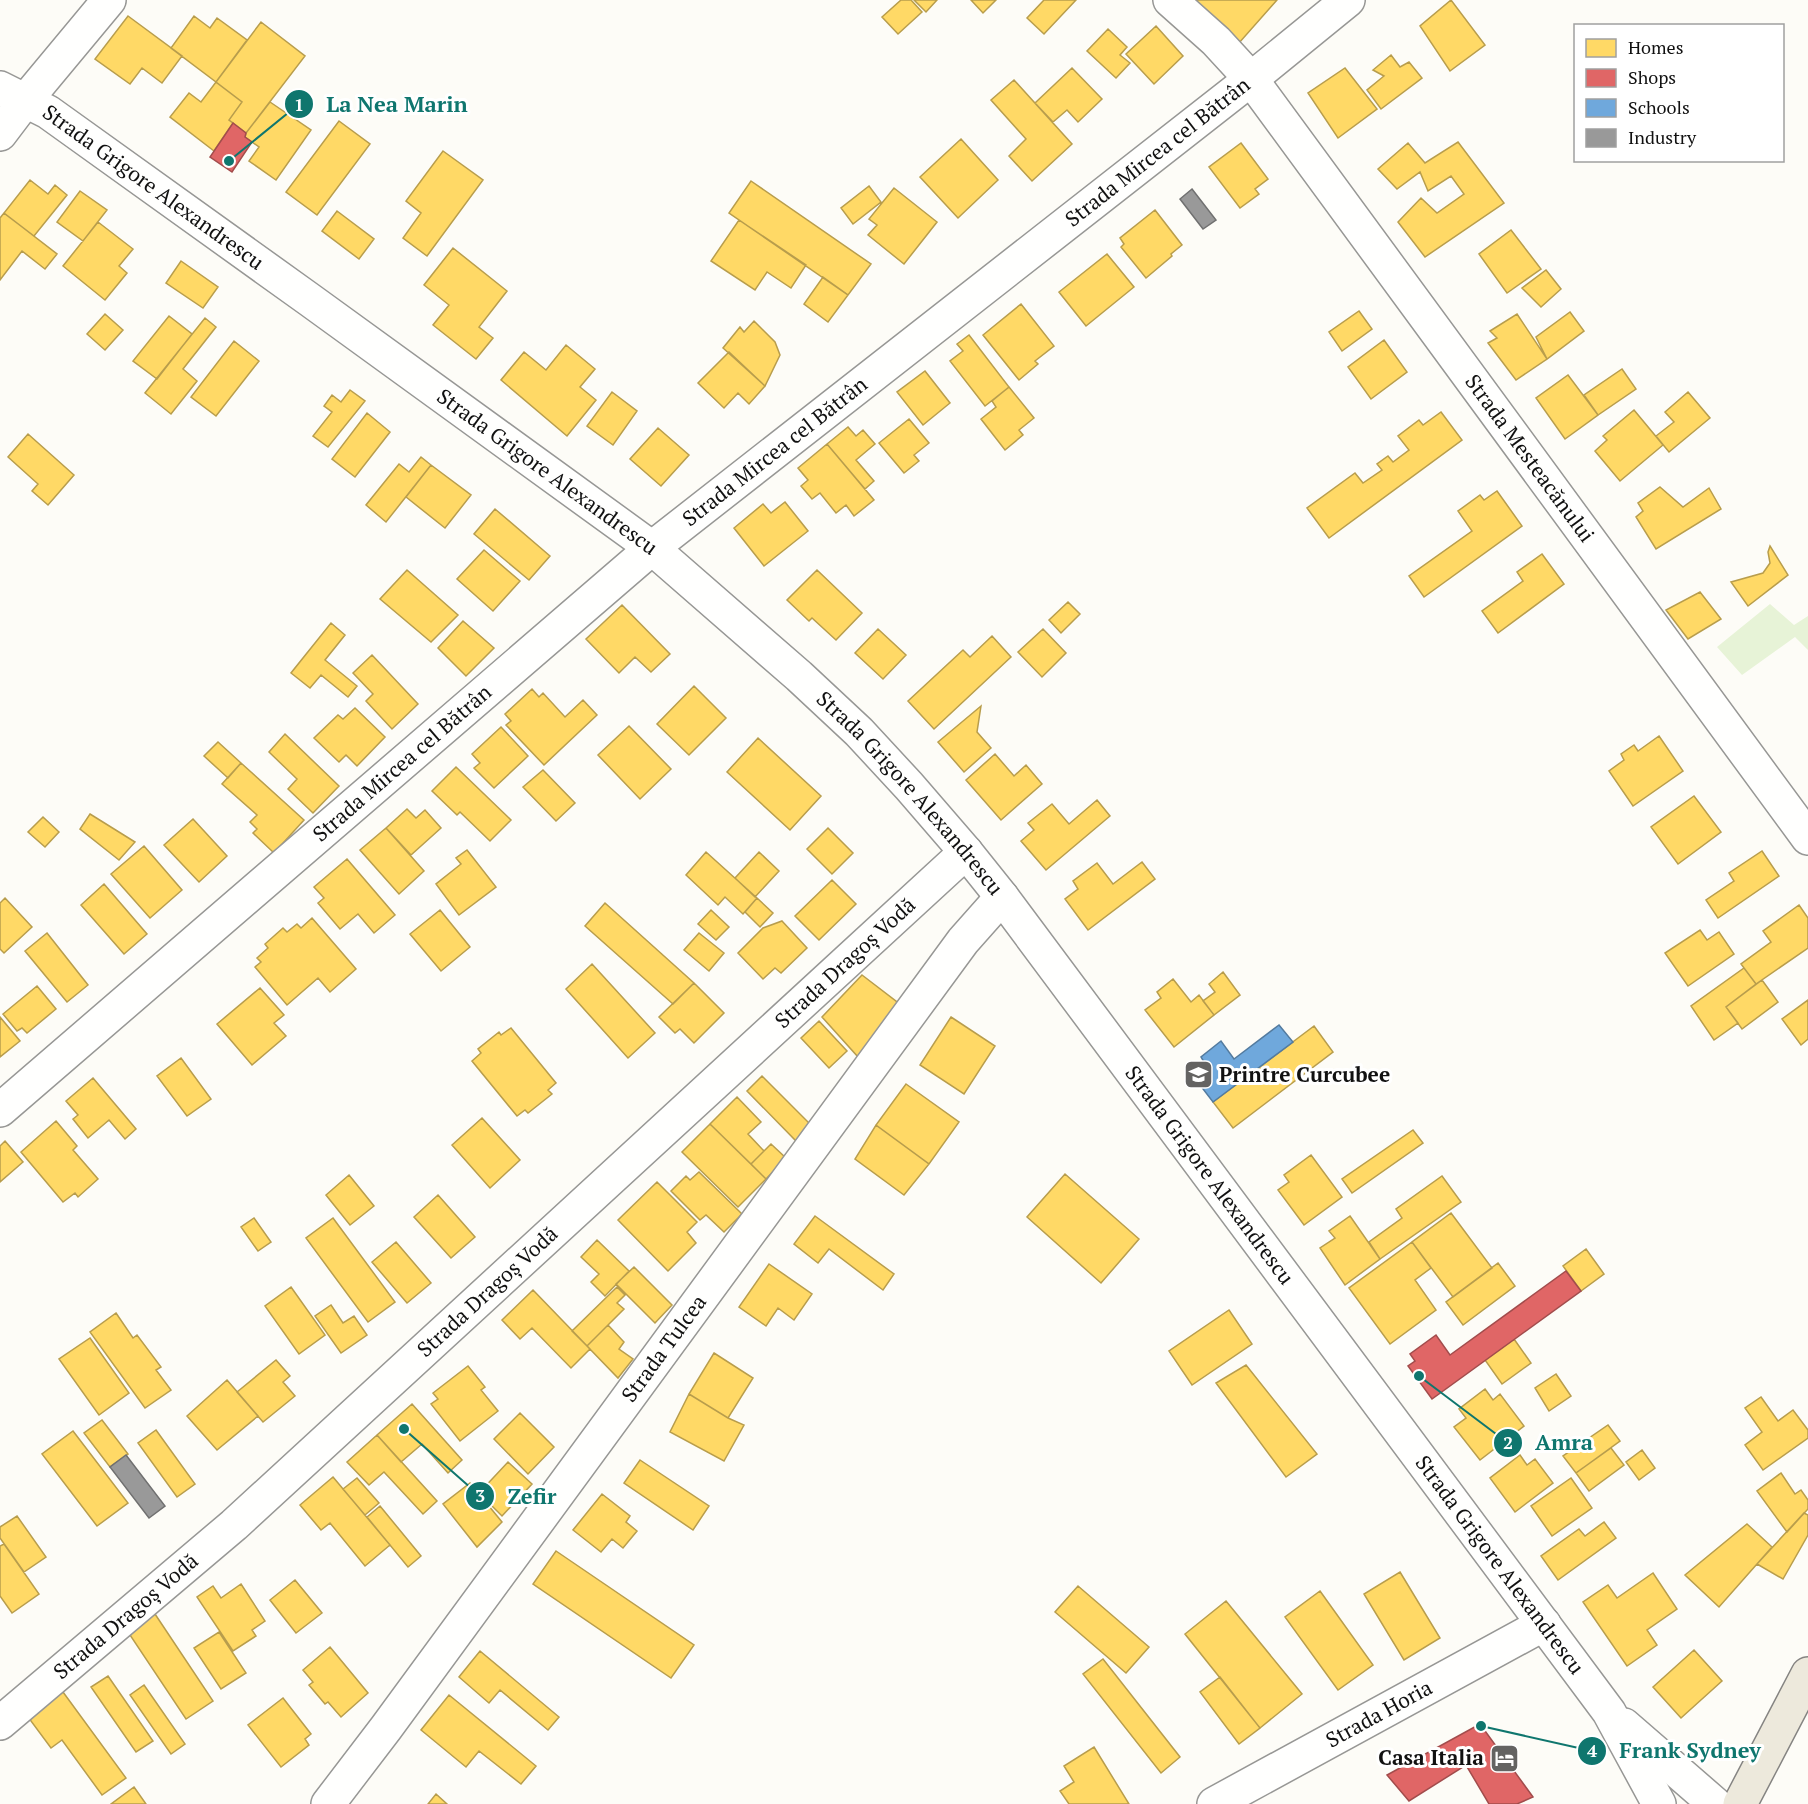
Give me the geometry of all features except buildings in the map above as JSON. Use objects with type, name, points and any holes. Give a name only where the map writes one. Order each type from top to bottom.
[{"type":"main road","points":[[1740,1804],[1808,1674]]},
{"type":"main road","points":[[1740,1804],[1751,1802],[1764,1804]]},
{"type":"street","points":[[0,134],[12,94],[62,59],[109,0]]},
{"type":"street","name":"Strada Mesteacănului","points":[[1170,0],[1216,41],[1251,78],[1808,838]]},
{"type":"street","name":"Strada Mircea cel Bătrân","points":[[0,1110],[652,548],[1348,0]]},
{"type":"street","name":"Strada Grigore Alexandrescu","points":[[12,94],[48,112],[652,548],[832,706],[909,786],[1002,897],[1609,1712],[1659,1804]]},
{"type":"street","name":"Strada Dragoș Vodă","points":[[0,1723],[234,1526],[966,852]]},
{"type":"street","name":"Strada Tulcea","points":[[328,1804],[956,950],[1002,897]]},
{"type":"street","name":"Strada Horia","points":[[1214,1804],[1544,1624]]},
{"type":"street","name":"Strada Grigore Alexandrescu","points":[[1609,1712],[1715,1804]]},
{"type":"green space","points":[[1770,604],[1794,625],[1808,616],[1808,650],[1795,637],[1742,675],[1717,647]]},
{"type":"place","name":"La Nea Marin","points":[[229,161]]},
{"type":"place","name":"Printre Curcubee","points":[[1198,1075]]},
{"type":"place","name":"Amra","points":[[1419,1376]]},
{"type":"place","name":"Zefir","points":[[404,1429]]},
{"type":"place","name":"Frank Sydney","points":[[1481,1726]]},
{"type":"place","name":"Casa Italia","points":[[1505,1758]]}]
